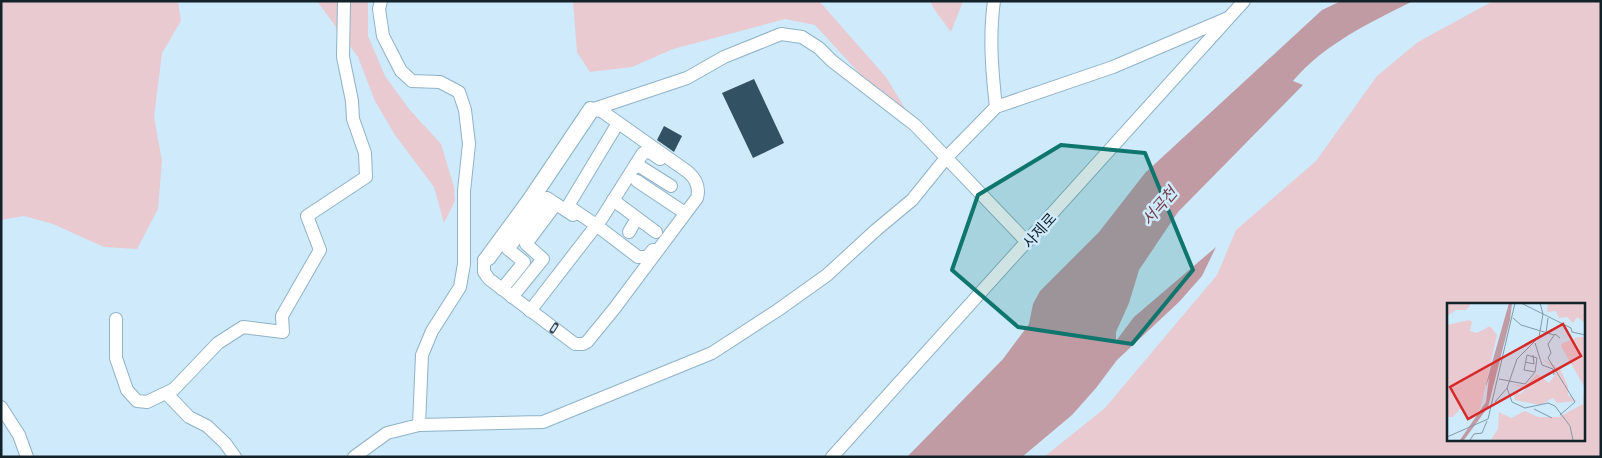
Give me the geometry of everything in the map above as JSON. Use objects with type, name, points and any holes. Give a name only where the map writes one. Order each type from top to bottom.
[{"type":"street","points":[[116,319],[116,358],[127,390],[137,401],[147,402],[174,389],[218,343],[243,327],[283,332],[282,316],[320,250],[307,216],[366,178],[365,153],[353,119],[352,101],[343,57],[344,1]]},
{"type":"street","points":[[381,1],[379,9],[383,36],[400,71],[412,81],[440,82],[459,92],[465,110],[469,144],[464,191],[464,264],[460,287],[432,331],[422,354],[419,426]]},
{"type":"street","points":[[994,1],[992,65],[996,106]]},
{"type":"street","name":"사제로","points":[[832,457],[1244,1]]},
{"type":"street","points":[[354,457],[387,434],[419,426],[543,422],[712,353],[827,275],[912,200],[946,158],[996,106],[1112,67],[1228,18]]},
{"type":"street","points":[[619,127],[573,209],[632,261],[637,270],[634,277],[585,341],[578,342],[569,338],[507,293],[486,275],[483,268],[484,260],[592,108],[687,78],[724,58],[781,34],[802,37],[819,48],[832,61],[915,125],[1027,242]]},
{"type":"street","points":[[592,108],[603,112],[641,144],[594,226]]},
{"type":"street","points":[[529,309],[572,343],[583,344],[588,342],[697,198],[699,190],[693,176],[660,151],[619,127]]},
{"type":"street","points":[[507,293],[524,262],[508,249],[548,198],[594,226],[638,257],[644,258],[649,256],[657,238],[682,211],[693,194],[693,186],[690,180],[650,152],[643,153],[594,226],[529,309]]},
{"type":"street","points":[[636,164],[668,181]]},
{"type":"street","points":[[637,181],[651,196],[682,211]]},
{"type":"street","points":[[613,200],[639,225]]},
{"type":"street","points":[[507,293],[543,259],[526,244],[556,204]]},
{"type":"street","points":[[617,213],[657,238]]},
{"type":"street","points":[[166,393],[189,417],[207,426],[225,443],[235,457]]},
{"type":"street","points":[[1,407],[19,435],[27,457]]},
{"type":"highlighted area","points":[[1061,145],[1145,153],[1193,270],[1132,344],[1018,327],[952,270],[978,195]]},
{"type":"shaded area","points":[[1,1],[178,1],[181,21],[162,53],[154,117],[162,161],[158,209],[137,249],[104,247],[53,224],[24,216],[1,220]]},
{"type":"shaded area","points":[[317,1],[368,1],[368,36],[385,76],[409,109],[441,144],[454,187],[455,201],[444,223],[434,187],[395,135],[375,101],[358,57]]},
{"type":"shaded area","points":[[573,1],[819,1],[886,77],[909,115],[882,98],[815,25],[785,19],[673,49],[632,67],[590,72],[577,52]]},
{"type":"shaded area","points":[[930,1],[963,1],[951,32],[934,9]]},
{"type":"shaded area","points":[[1493,1],[1600,1],[1601,457],[1044,457],[1105,408],[1217,275],[1236,230],[1316,161],[1377,76],[1418,42]]},
{"type":"water","name":"서곡천","points":[[1341,1],[1413,1],[1349,35],[1305,68],[1293,81],[1303,85],[1178,212],[1139,270],[1129,303],[1116,332],[1116,341],[1134,317],[1216,247],[1202,276],[1179,302],[1117,360],[1072,415],[1022,457],[907,457],[1003,359],[1029,324],[1033,304],[1040,291],[1099,232],[1145,173],[1322,10]]},
{"type":"building","points":[[754,79],[784,143],[753,158],[722,93]]},
{"type":"building","points":[[664,126],[682,136],[674,152],[657,140]]},
{"type":"railway","points":[[552,331],[556,325]]}]
